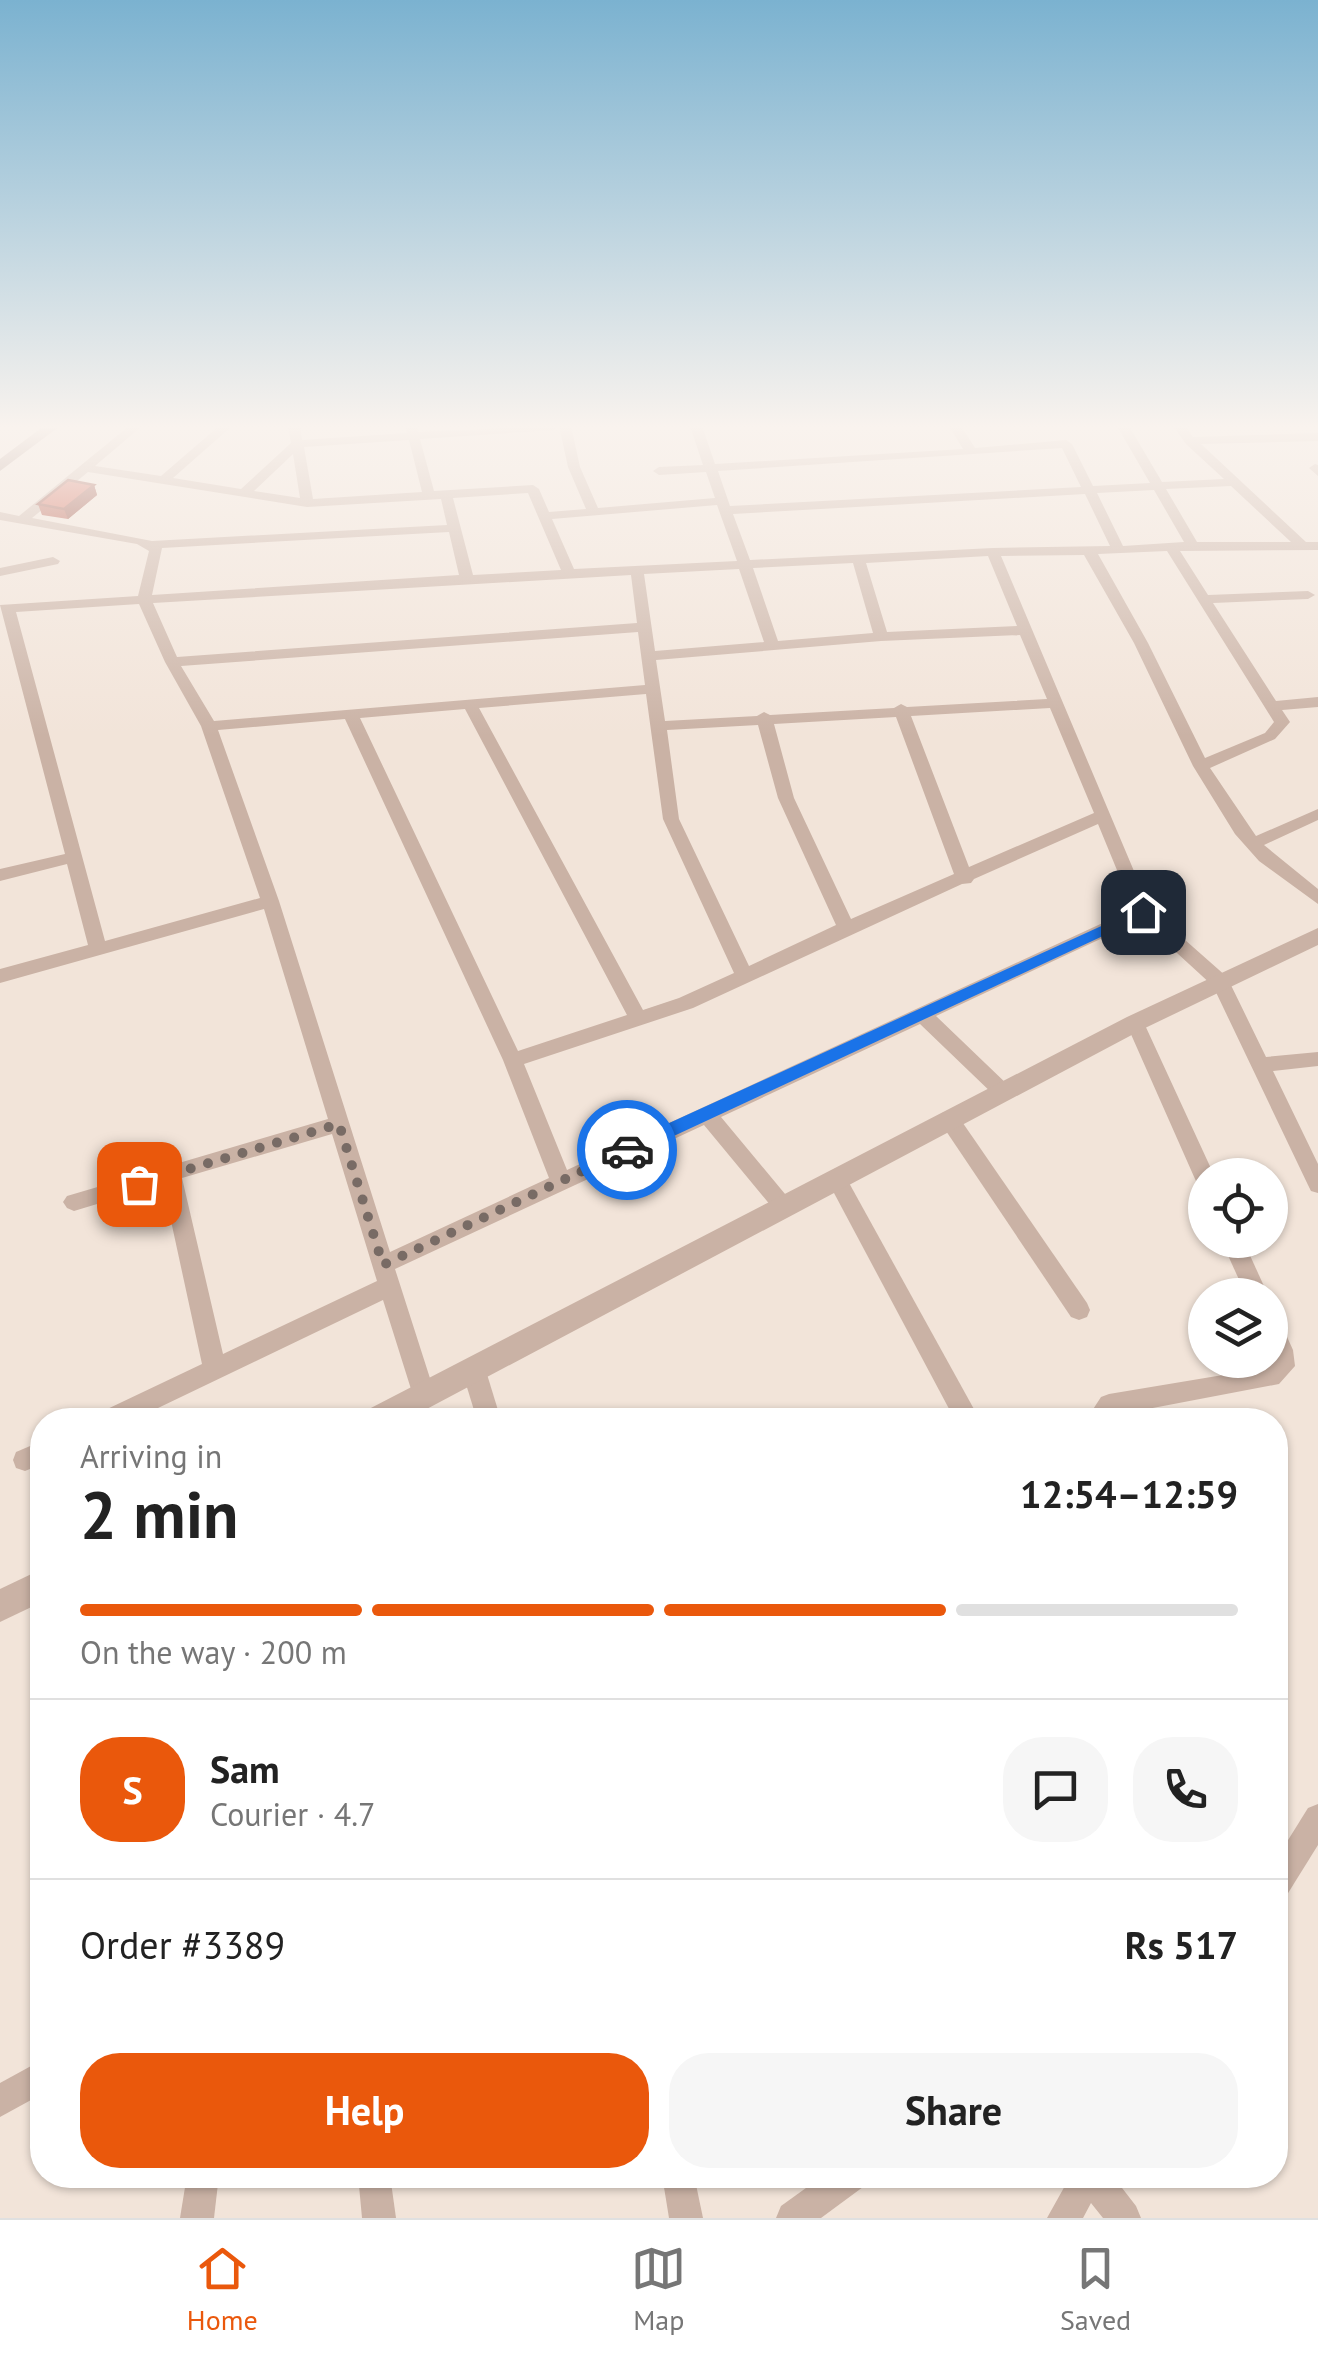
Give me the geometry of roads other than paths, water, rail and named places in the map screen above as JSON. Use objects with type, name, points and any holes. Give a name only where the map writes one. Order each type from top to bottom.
[{"type":"street","points":[[76,530],[153,545],[428,530]]},
{"type":"street","points":[[455,530],[468,580]]},
{"type":"street","points":[[551,530],[569,574]]},
{"type":"street","points":[[733,530],[773,646]]},
{"type":"street","points":[[1108,530],[1119,550]]},
{"type":"street","points":[[1184,530],[1193,546]]},
{"type":"street","points":[[1290,530],[1310,546]]},
{"type":"street","points":[[153,545],[156,554],[144,599],[172,662],[209,726],[270,901],[424,1397]]},
{"type":"street","points":[[98,948],[4,609],[993,552],[1310,546]]},
{"type":"street","points":[[1171,547],[1282,722],[1278,730],[1202,766]]},
{"type":"street","points":[[1089,550],[1202,766],[1254,844],[1318,898]]},
{"type":"street","points":[[993,552],[1143,912],[1220,982],[1310,1152],[1318,1185]]},
{"type":"street","points":[[858,559],[881,637]]},
{"type":"street","points":[[0,572],[54,561]]},
{"type":"street","points":[[637,572],[671,819],[745,977]]},
{"type":"street","points":[[1204,599],[1308,595]]},
{"type":"street","points":[[172,662],[645,627]]},
{"type":"street","points":[[648,656],[1025,630]]},
{"type":"street","points":[[209,726],[653,690]]},
{"type":"street","points":[[1272,706],[1318,702]]},
{"type":"street","points":[[657,726],[1057,703]]},
{"type":"street","points":[[470,705],[639,1020]]},
{"type":"street","points":[[901,709],[966,879]]},
{"type":"street","points":[[351,716],[512,1060],[560,1180]]},
{"type":"street","points":[[764,718],[786,798],[846,928]]},
{"type":"street","points":[[1254,844],[1318,814]]},
{"type":"street","points":[[512,1060],[639,1020],[745,977],[846,928],[966,879],[1102,816]]},
{"type":"street","points":[[0,875],[74,857]]},
{"type":"street","points":[[0,976],[270,901]]},
{"type":"street","points":[[135,1408],[215,1370],[560,1180],[1143,912]]},
{"type":"street","points":[[402,1408],[950,1119],[1318,936]]},
{"type":"street","points":[[923,1015],[1003,1092]]},
{"type":"street","points":[[1135,1024],[1196,1158]]},
{"type":"street","points":[[1262,1065],[1318,1059]]},
{"type":"street","points":[[707,1114],[783,1206]]},
{"type":"street","points":[[950,1119],[1079,1310]]},
{"type":"street","points":[[74,1202],[339,1124]]},
{"type":"street","points":[[171,1174],[215,1370]]},
{"type":"street","points":[[836,1178],[961,1408]]},
{"type":"street","points":[[474,1372],[484,1408]]},
{"type":"street","points":[[1108,1408],[1261,1378]]},
{"type":"street","points":[[0,1606],[30,1591]]},
{"type":"street","points":[[1288,1867],[1318,1818]]},
{"type":"street","points":[[0,2101],[30,2083]]},
{"type":"street","points":[[197,2218],[200,2188]]},
{"type":"street","points":[[376,2188],[379,2218]]},
{"type":"street","points":[[680,2188],[686,2218]]},
{"type":"street","points":[[793,2218],[833,2188]]},
{"type":"street","points":[[1064,2218],[1082,2188]]},
{"type":"street","points":[[1100,2188],[1124,2218]]}]
